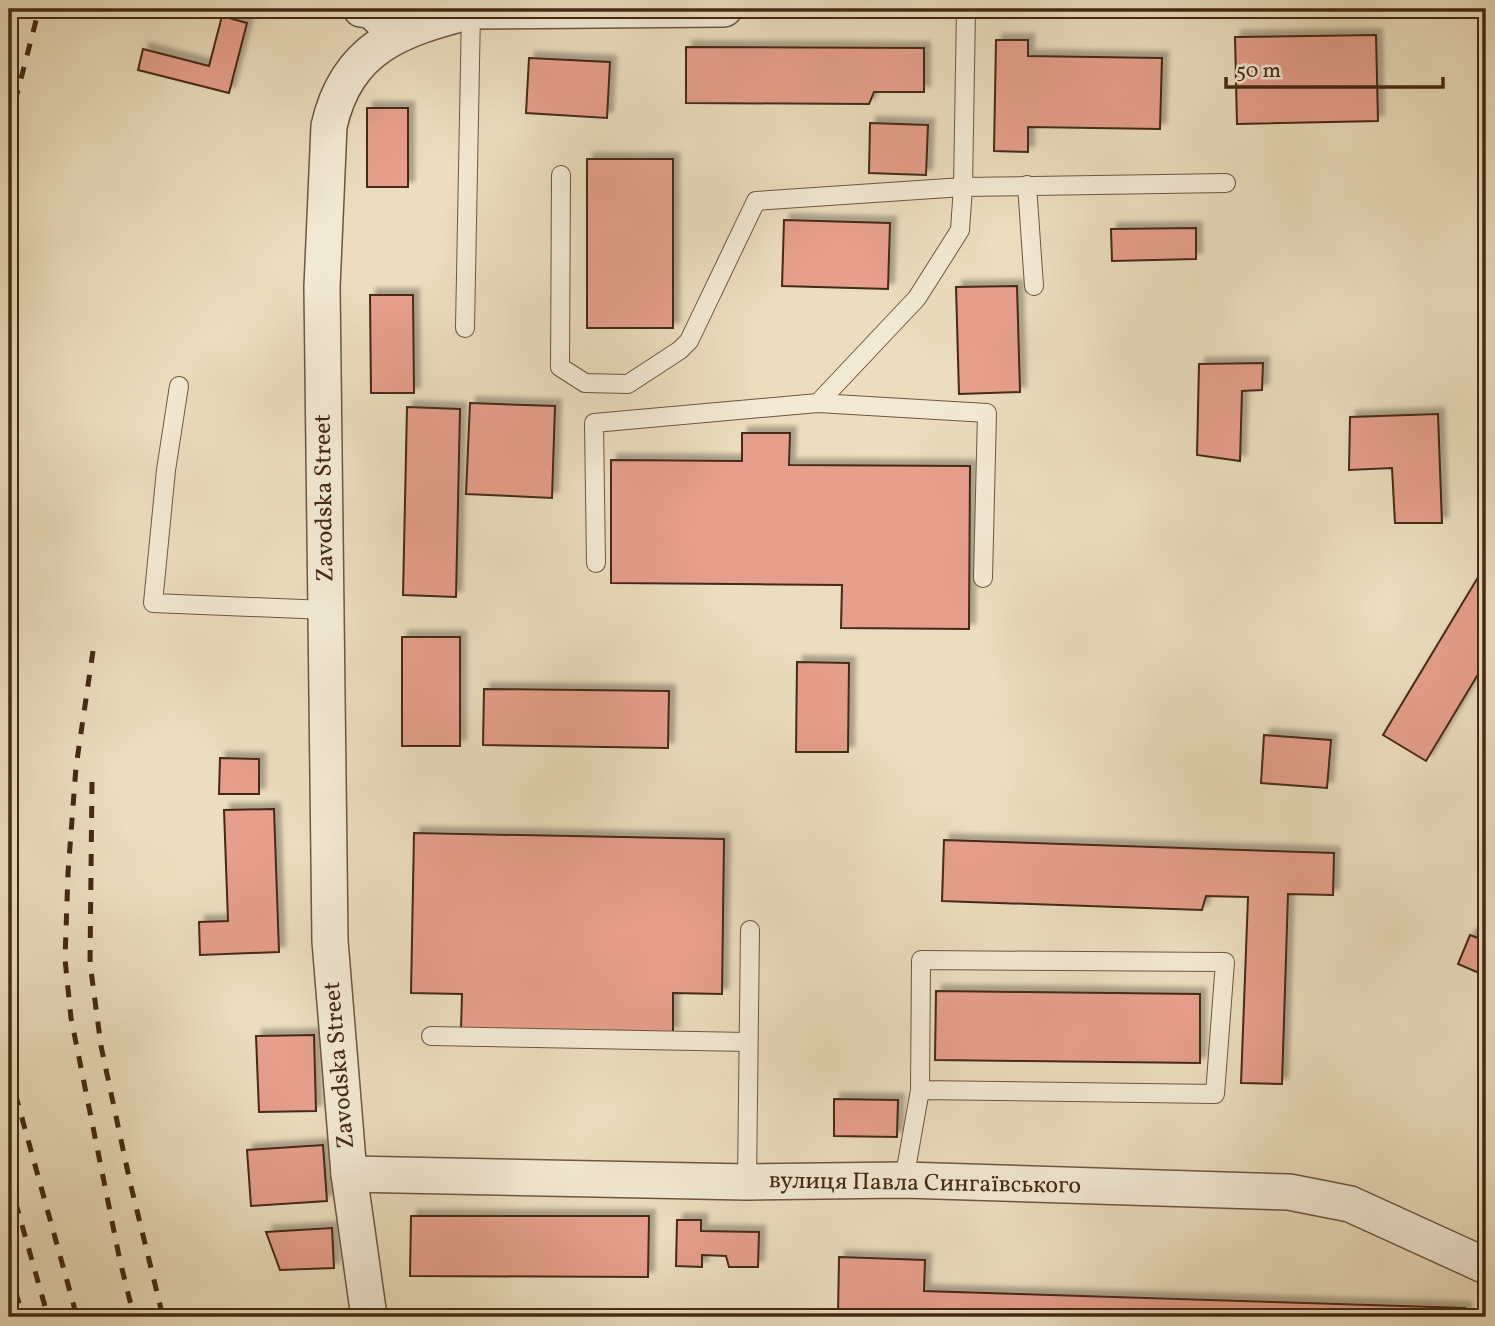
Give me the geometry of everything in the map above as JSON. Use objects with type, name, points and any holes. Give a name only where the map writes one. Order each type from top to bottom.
[{"type":"street","points":[[368,9],[397,35]]},
{"type":"street","name":"Zavodska Street","points":[[369,1317],[349,1174],[330,941],[322,287],[329,126],[334,108],[352,72],[372,52],[397,35],[433,21],[471,11],[724,9]]},
{"type":"street","name":"вулиця Павла Сингаївського","points":[[349,1174],[747,1182],[904,1180],[1289,1192],[1350,1204],[1486,1266]]},
{"type":"lane","points":[[818,403],[917,298],[960,230],[966,9]]},
{"type":"lane","points":[[465,328],[471,11]]},
{"type":"lane","points":[[561,175],[560,367],[585,383],[628,384],[680,350],[689,341],[756,201],[963,187],[1226,183]]},
{"type":"lane","points":[[1027,185],[1034,286]]},
{"type":"lane","points":[[179,386],[166,470],[153,603],[326,610]]},
{"type":"lane","points":[[596,563],[594,423],[818,403],[987,413],[984,578]]},
{"type":"lane","points":[[747,1182],[750,930]]},
{"type":"lane","points":[[904,1180],[920,1090],[921,960],[1225,962],[1215,1094],[920,1090]]},
{"type":"lane","points":[[431,1036],[748,1042]]},
{"type":"building","points":[[222,16],[247,23],[229,93],[138,70],[143,49],[209,66]]},
{"type":"building","points":[[1376,35],[1378,121],[1237,124],[1235,37]]},
{"type":"building","points":[[996,40],[1028,40],[1028,56],[1162,58],[1160,129],[1028,127],[1028,152],[994,151]]},
{"type":"building","points":[[686,47],[924,48],[924,92],[874,92],[869,104],[686,103]]},
{"type":"building","points":[[529,58],[610,62],[607,118],[526,113]]},
{"type":"building","points":[[367,108],[408,108],[408,187],[367,187]]},
{"type":"building","points":[[870,123],[928,125],[926,175],[869,173]]},
{"type":"building","points":[[587,159],[673,159],[673,328],[587,328]]},
{"type":"building","points":[[784,220],[890,223],[888,289],[782,286]]},
{"type":"building","points":[[1196,228],[1196,259],[1112,261],[1111,229]]},
{"type":"building","points":[[1017,286],[1020,392],[959,394],[956,287]]},
{"type":"building","points":[[370,295],[413,295],[414,393],[371,393]]},
{"type":"building","points":[[1263,363],[1262,390],[1242,391],[1240,461],[1197,455],[1199,364]]},
{"type":"building","points":[[470,403],[555,406],[552,498],[466,494]]},
{"type":"building","points":[[407,407],[460,409],[456,597],[403,595]]},
{"type":"building","points":[[1438,414],[1442,523],[1395,523],[1392,468],[1349,470],[1350,417]]},
{"type":"building","points":[[742,433],[790,433],[789,465],[970,466],[969,629],[841,628],[842,585],[611,583],[611,460],[742,461]]},
{"type":"building","points":[[1486,564],[1486,661],[1426,761],[1383,735]]},
{"type":"building","points":[[402,637],[460,637],[460,746],[402,746]]},
{"type":"building","points":[[797,662],[849,663],[848,752],[796,752]]},
{"type":"building","points":[[484,689],[669,691],[668,748],[483,745]]},
{"type":"building","points":[[1264,735],[1331,740],[1327,788],[1261,783]]},
{"type":"building","points":[[220,758],[259,759],[259,794],[219,794]]},
{"type":"building","points":[[274,809],[279,952],[200,955],[199,922],[228,921],[224,810]]},
{"type":"building","points":[[414,833],[724,839],[722,994],[673,993],[673,1033],[461,1029],[462,994],[411,993]]},
{"type":"building","points":[[944,840],[1334,853],[1333,895],[1288,894],[1282,1084],[1241,1083],[1248,897],[1206,896],[1202,910],[942,901]]},
{"type":"building","points":[[1470,935],[1486,941],[1486,976],[1458,964]]},
{"type":"building","points":[[936,991],[1200,994],[1200,1063],[935,1060]]},
{"type":"building","points":[[314,1035],[316,1111],[259,1112],[256,1036]]},
{"type":"building","points":[[834,1099],[898,1100],[897,1137],[834,1136]]},
{"type":"building","points":[[323,1145],[327,1201],[251,1206],[247,1150]]},
{"type":"building","points":[[411,1216],[649,1216],[648,1277],[410,1276]]},
{"type":"building","points":[[677,1220],[701,1220],[701,1231],[759,1232],[758,1267],[729,1267],[726,1256],[702,1255],[702,1267],[676,1266]]},
{"type":"building","points":[[332,1228],[334,1268],[280,1270],[266,1232]]},
{"type":"building","points":[[839,1257],[925,1260],[924,1291],[1465,1308],[1465,1317],[838,1317]]},
{"type":"railway","points":[[9,125],[39,9]]},
{"type":"railway","points":[[93,651],[76,767],[65,959],[71,1018],[120,1261],[134,1317]]},
{"type":"railway","points":[[92,782],[90,963],[101,1046],[163,1317]]},
{"type":"railway","points":[[9,1071],[77,1317]]},
{"type":"railway","points":[[9,1179],[48,1317]]},
{"type":"railway","points":[[9,1269],[23,1317]]}]
